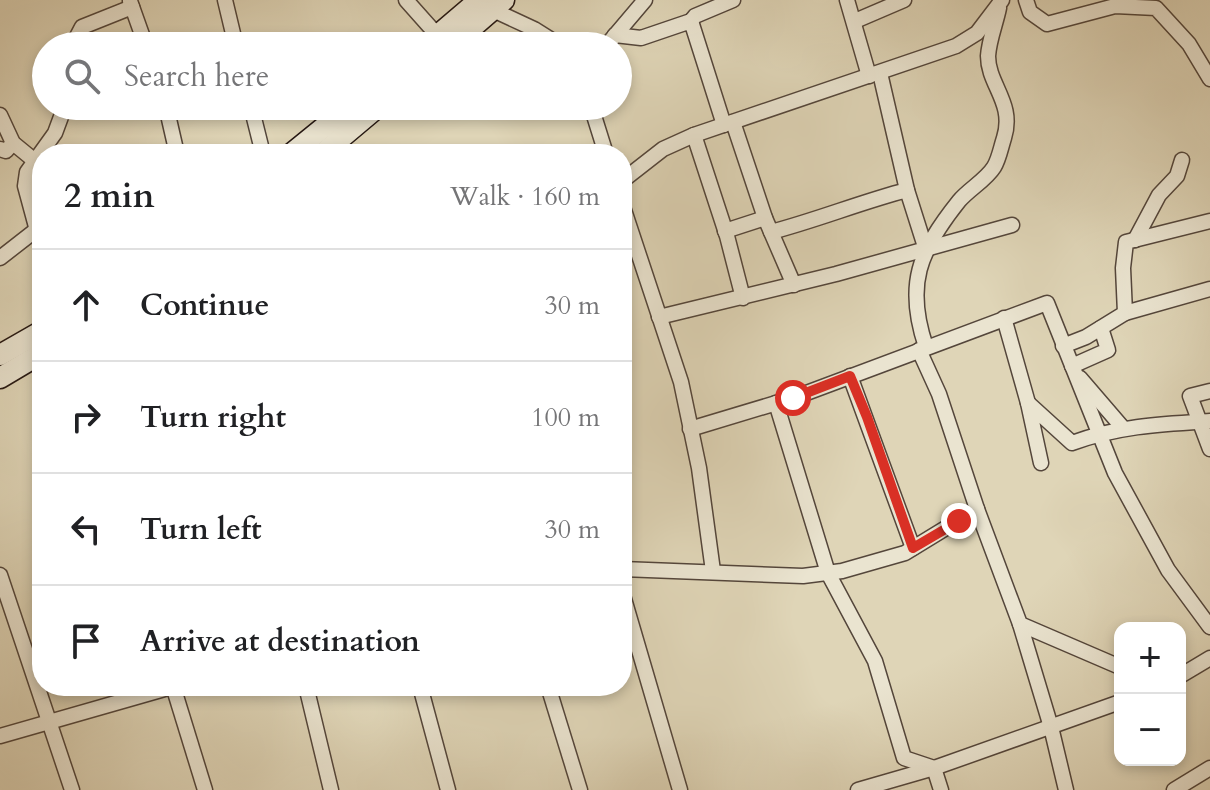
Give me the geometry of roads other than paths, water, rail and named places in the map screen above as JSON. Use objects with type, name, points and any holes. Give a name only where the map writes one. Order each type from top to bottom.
[{"type":"main road","points":[[453,32],[492,3]]},
{"type":"main road","points":[[303,144],[333,120]]},
{"type":"main road","points":[[334,144],[362,120]]},
{"type":"main road","points":[[0,355],[32,337]]},
{"type":"main road","points":[[0,378],[32,359]]},
{"type":"street","points":[[225,0],[233,32]]},
{"type":"street","points":[[406,0],[430,32]]},
{"type":"street","points":[[618,32],[645,0]]},
{"type":"street","points":[[632,39],[691,21],[695,16],[733,0]]},
{"type":"street","points":[[847,0],[875,74],[926,250]]},
{"type":"street","points":[[855,21],[904,0]]},
{"type":"street","points":[[1026,0],[1030,12],[1047,24],[1115,6],[1156,8],[1189,44],[1210,79]]},
{"type":"street","points":[[632,173],[663,149],[694,135],[934,54],[969,38],[977,33],[1001,2]]},
{"type":"street","points":[[1001,2],[988,56],[995,83],[1005,100],[1006,133],[994,167],[960,199],[926,250],[915,292],[917,321],[922,348],[1020,624],[1066,790]]},
{"type":"street","points":[[492,3],[539,32]]},
{"type":"street","points":[[79,32],[82,27],[131,4],[141,32]]},
{"type":"street","points":[[691,21],[768,225],[794,285]]},
{"type":"street","points":[[0,115],[7,146],[32,159]]},
{"type":"street","points":[[47,144],[60,120]]},
{"type":"street","points":[[169,120],[175,144]]},
{"type":"street","points":[[254,120],[260,144]]},
{"type":"street","points":[[595,120],[603,144]]},
{"type":"street","points":[[694,135],[743,298]]},
{"type":"street","points":[[1135,240],[1159,195],[1177,176],[1182,160]]},
{"type":"street","points":[[32,165],[27,172],[25,186],[32,214]]},
{"type":"street","points":[[725,231],[813,221],[907,190]]},
{"type":"street","points":[[1125,313],[1123,268],[1126,242],[1210,221]]},
{"type":"street","points":[[659,317],[794,285],[1012,225]]},
{"type":"street","points":[[0,258],[32,233]]},
{"type":"street","points":[[632,235],[681,382],[699,468],[713,571]]},
{"type":"street","points":[[1063,346],[1125,313],[1210,289]]},
{"type":"street","points":[[690,429],[776,403],[1047,303],[1115,473],[1168,570],[1210,627]]},
{"type":"street","points":[[1004,318],[1041,463]]},
{"type":"street","points":[[1073,369],[1108,350],[1101,328]]},
{"type":"street","points":[[1073,369],[1123,428]]},
{"type":"street","points":[[850,376],[913,548]]},
{"type":"street","points":[[1210,391],[1190,396],[1205,422],[1210,449]]},
{"type":"street","points":[[776,403],[828,573],[875,661],[904,758],[934,768]]},
{"type":"street","points":[[1028,403],[1072,443],[1123,428],[1205,422]]},
{"type":"street","points":[[632,569],[803,576],[828,573],[905,553],[977,509]]},
{"type":"street","points":[[0,575],[32,667]]},
{"type":"street","points":[[1020,624],[1114,664]]},
{"type":"street","points":[[632,626],[680,790]]},
{"type":"street","points":[[1186,672],[1210,658]]},
{"type":"street","points":[[42,696],[72,790]]},
{"type":"street","points":[[0,736],[140,696]]},
{"type":"street","points":[[177,696],[205,790]]},
{"type":"street","points":[[308,696],[331,790]]},
{"type":"street","points":[[423,696],[448,790]]},
{"type":"street","points":[[551,696],[580,790]]},
{"type":"street","points":[[858,790],[934,768],[1114,704]]},
{"type":"street","points":[[934,768],[941,790]]},
{"type":"street","points":[[1174,790],[1210,768]]}]
